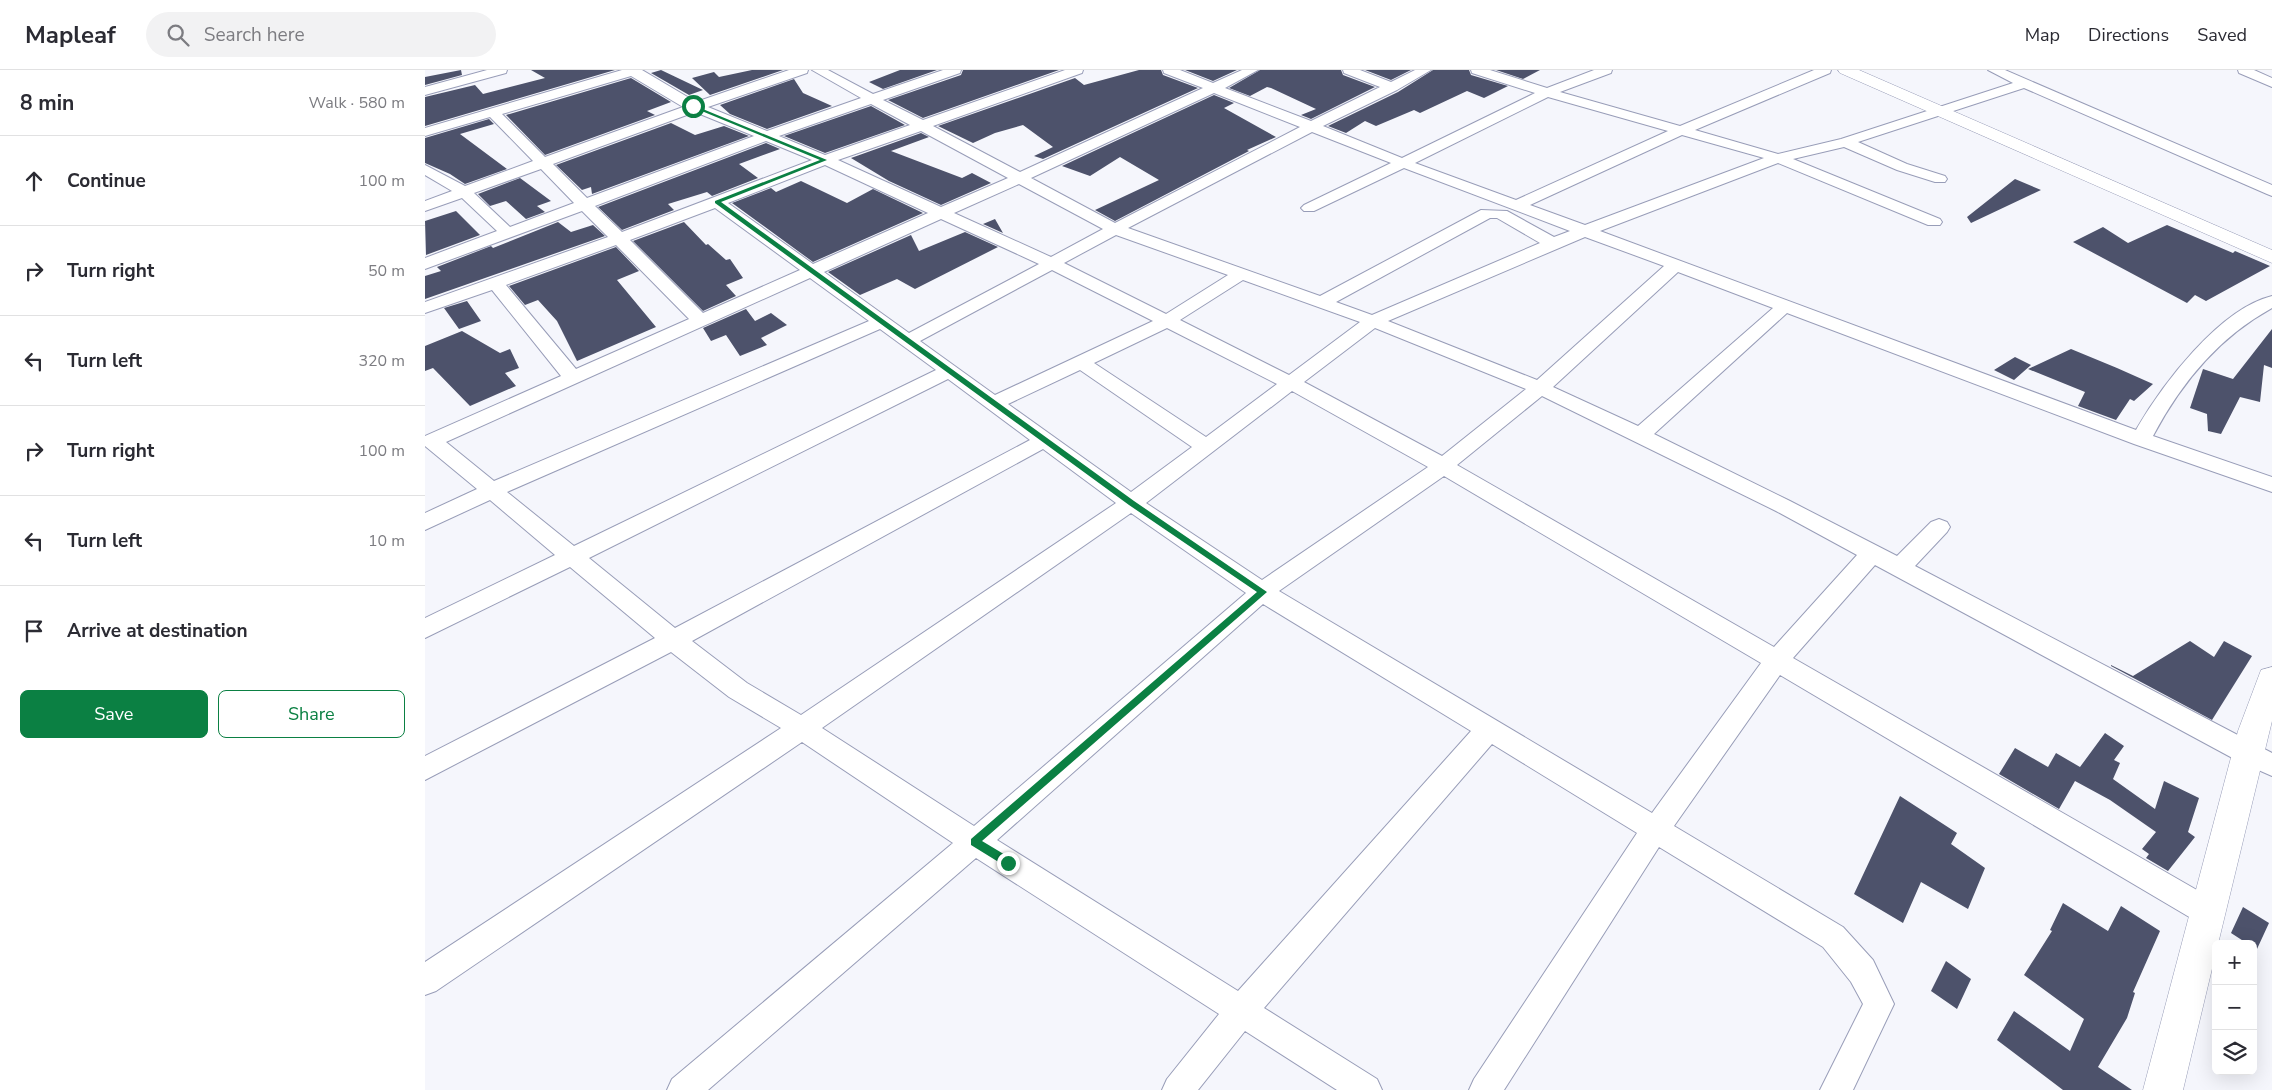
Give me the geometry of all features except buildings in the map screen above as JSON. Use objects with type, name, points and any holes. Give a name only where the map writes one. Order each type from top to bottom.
[{"type":"street","points":[[425,132],[633,70],[693,106],[825,160],[1053,264],[1165,322],[1289,382],[1443,466],[2206,911]]},
{"type":"street","points":[[425,206],[544,164],[693,106],[802,70]]},
{"type":"street","points":[[425,264],[767,136],[955,70]]},
{"type":"street","points":[[425,308],[619,239],[922,124],[1077,70]]},
{"type":"street","points":[[1169,70],[1583,232],[2141,439],[2272,484]]},
{"type":"street","points":[[1252,70],[1019,178],[573,378],[427,440],[493,490],[673,640],[738,690],[802,728],[975,842],[1365,1090]]},
{"type":"street","points":[[1349,70],[1392,86]]},
{"type":"street","points":[[909,340],[1115,229],[1312,126],[1425,70]]},
{"type":"street","points":[[1477,70],[1778,158],[1934,222]]},
{"type":"street","points":[[1309,208],[1547,92],[1606,70]]},
{"type":"street","points":[[1515,206],[1682,130],[1825,70]]},
{"type":"street","points":[[1846,70],[2272,257]]},
{"type":"street","points":[[1994,70],[2272,191]]},
{"type":"street","points":[[2244,70],[2272,83]]},
{"type":"street","points":[[425,91],[493,71]]},
{"type":"street","points":[[826,71],[871,100],[922,124],[1115,229],[1373,321],[1540,388],[1640,435],[1783,506],[2260,759]]},
{"type":"street","points":[[425,980],[802,728],[1131,503],[1289,382],[1373,321],[1553,243],[1778,158],[1845,142],[2025,83]]},
{"type":"street","points":[[492,112],[701,320]]},
{"type":"street","points":[[1845,142],[1902,167],[1940,179]]},
{"type":"street","points":[[425,169],[463,192],[508,233]]},
{"type":"street","points":[[717,202],[813,269],[949,371],[1131,503],[1263,592],[1833,937],[1862,971],[1879,1004],[1836,1090]]},
{"type":"street","points":[[1321,303],[1487,213],[1501,214],[1553,243]]},
{"type":"street","points":[[683,1090],[975,842],[1263,592],[1443,466],[1540,388],[1675,266]]},
{"type":"street","points":[[994,403],[1165,322],[1241,274]]},
{"type":"street","points":[[494,282],[573,378]]},
{"type":"street","points":[[2141,439],[2155,412],[2202,352],[2256,309],[2272,301]]},
{"type":"street","points":[[1640,435],[1785,306]]},
{"type":"street","points":[[425,522],[493,490],[883,321]]},
{"type":"street","points":[[1081,362],[1205,446]]},
{"type":"street","points":[[425,629],[949,371]]},
{"type":"street","points":[[425,769],[673,640],[1045,440]]},
{"type":"street","points":[[1899,568],[1939,527]]},
{"type":"street","points":[[1485,1090],[1655,830],[1777,660],[1872,554]]},
{"type":"street","points":[[2163,1090],[2206,911],[2260,759],[2253,731],[2272,679]]},
{"type":"street","points":[[1178,1090],[1241,1010],[1489,729]]},
{"type":"route","points":[[693,106],[825,160],[717,202],[813,269],[949,371],[1131,503],[1263,592],[975,842],[1008,863]]}]
